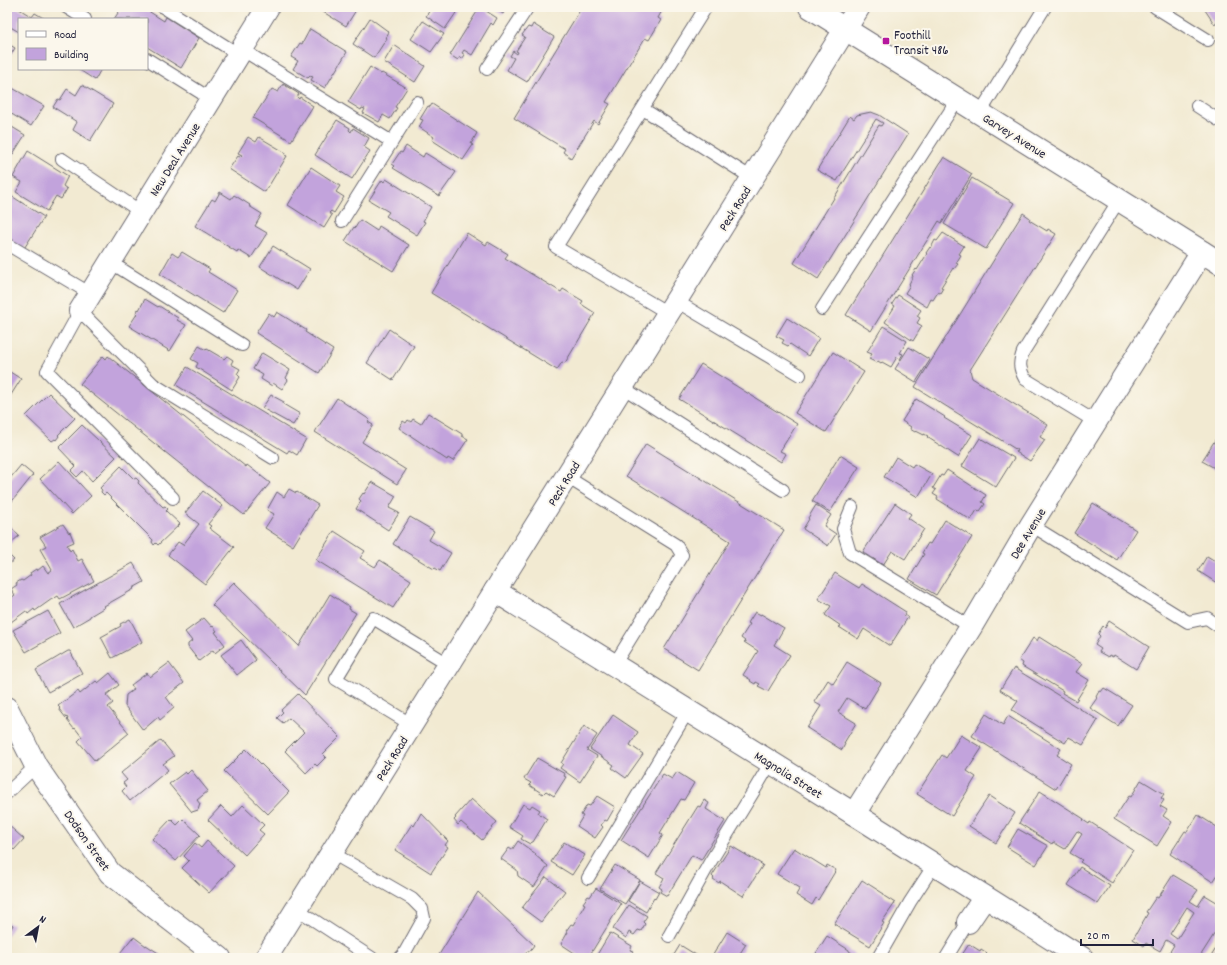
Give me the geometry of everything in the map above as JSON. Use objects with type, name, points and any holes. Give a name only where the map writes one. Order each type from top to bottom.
[{"type":"street","name":"Garvey Avenue","points":[[810,7],[1211,258]]},
{"type":"street","name":"Peck Road","points":[[266,958],[859,7]]},
{"type":"street","name":"New Deal Avenue","points":[[86,303],[240,52],[262,9]]},
{"type":"street","name":"Dee Avenue","points":[[854,814],[971,627],[1031,525],[1096,422],[1211,258]]},
{"type":"street","name":"Magnolia Street","points":[[496,591],[1082,958]]},
{"type":"street","name":"Dodson Street","points":[[7,708],[36,766],[110,873],[220,958]]},
{"type":"street","points":[[968,922],[985,897]]},
{"type":"lane","points":[[66,7],[83,18]]},
{"type":"lane","points":[[163,7],[392,142]]},
{"type":"lane","points":[[487,69],[528,7]]},
{"type":"lane","points":[[706,7],[556,247],[800,375]]},
{"type":"lane","points":[[980,113],[1045,7]]},
{"type":"lane","points":[[1155,7],[1208,40]]},
{"type":"lane","points":[[148,60],[210,99]]},
{"type":"lane","points":[[822,309],[958,99]]},
{"type":"lane","points":[[342,221],[417,102]]},
{"type":"lane","points":[[1197,106],[1220,121]]},
{"type":"lane","points":[[642,109],[752,178]]},
{"type":"lane","points":[[62,158],[141,212]]},
{"type":"lane","points":[[1096,422],[1025,379],[1021,372],[1020,361],[1023,352],[1119,200]]},
{"type":"lane","points":[[7,244],[86,303],[153,384],[273,458]]},
{"type":"lane","points":[[110,262],[242,346]]},
{"type":"lane","points":[[86,303],[46,371],[173,498]]},
{"type":"lane","points":[[622,387],[783,490]]},
{"type":"lane","points":[[567,477],[676,545],[682,555],[614,665]]},
{"type":"lane","points":[[852,507],[843,529],[850,553],[971,627]]},
{"type":"lane","points":[[1031,525],[1188,622],[1207,618],[1220,627]]},
{"type":"lane","points":[[412,725],[336,679],[372,618],[450,665]]},
{"type":"lane","points":[[588,878],[688,711]]},
{"type":"lane","points":[[669,936],[709,864],[771,762]]},
{"type":"lane","points":[[7,793],[36,766]]},
{"type":"lane","points":[[332,853],[412,899],[422,909],[424,918],[404,954],[400,958]]},
{"type":"lane","points":[[878,958],[934,864]]},
{"type":"lane","points":[[297,910],[372,958]]},
{"type":"lane","points":[[946,958],[968,922]]},
{"type":"building","points":[[7,7],[16,7],[32,17],[35,13],[43,18],[18,18],[18,31],[7,25]]},
{"type":"building","points":[[122,7],[142,7],[164,21],[166,17],[199,38],[181,68],[148,48],[148,18],[115,18]]},
{"type":"building","points":[[315,7],[358,7],[346,26]]},
{"type":"building","points":[[432,7],[460,7],[445,29],[426,16]]},
{"type":"building","points":[[480,7],[497,18],[493,25],[491,23],[472,55],[464,50],[462,53],[465,55],[462,59],[460,57],[458,60],[450,55]]},
{"type":"building","points":[[492,7],[507,7],[503,14]]},
{"type":"building","points":[[582,7],[664,7],[658,18],[661,20],[649,40],[645,38],[606,102],[610,104],[598,124],[594,121],[571,158],[563,152],[565,149],[514,118]]},
{"type":"building","points":[[1203,7],[1220,7],[1220,17],[1215,25]]},
{"type":"building","points":[[370,18],[389,32],[386,37],[387,38],[374,58],[353,44]]},
{"type":"building","points":[[423,21],[444,34],[431,52],[411,39]]},
{"type":"building","points":[[533,24],[554,37],[527,82],[507,70],[514,58],[510,56],[513,51],[517,54],[518,52],[516,51],[525,37],[522,35],[528,27],[531,28]]},
{"type":"building","points":[[310,29],[347,52],[325,88],[311,80],[313,77],[310,76],[308,78],[293,69],[298,61],[291,57],[300,43],[302,44]]},
{"type":"building","points":[[7,43],[15,48],[7,61]]},
{"type":"building","points":[[394,45],[425,66],[415,82],[384,62]]},
{"type":"building","points":[[370,67],[407,88],[395,107],[397,108],[390,119],[383,115],[379,122],[363,113],[365,109],[362,108],[361,110],[348,102]]},
{"type":"building","points":[[80,70],[100,70],[95,80]]},
{"type":"building","points":[[283,84],[299,94],[297,97],[299,99],[300,97],[313,106],[291,141],[253,118],[272,89],[278,92]]},
{"type":"building","points":[[7,85],[44,106],[31,126],[10,113],[7,109]]},
{"type":"building","points":[[82,85],[113,104],[90,141],[73,130],[77,122],[53,107],[58,99],[60,100],[67,89],[76,95]]},
{"type":"building","points":[[432,104],[477,133],[471,144],[473,145],[463,160],[432,140],[434,137],[419,127],[423,120],[420,119],[428,106],[430,107]]},
{"type":"building","points":[[871,112],[879,115],[908,134],[818,279],[794,263],[879,125],[881,126],[883,123],[876,119],[837,181],[817,170],[850,116],[854,119],[857,115]]},
{"type":"building","points":[[337,120],[350,128],[349,130],[351,132],[353,128],[369,138],[364,147],[370,151],[352,179],[315,155]]},
{"type":"building","points":[[7,124],[25,135],[13,154],[7,151]]},
{"type":"building","points":[[248,137],[256,142],[259,137],[286,153],[285,155],[287,156],[265,192],[229,169],[238,156],[240,157],[242,155],[238,153]]},
{"type":"building","points":[[406,146],[423,157],[425,153],[456,172],[439,196],[393,168],[395,166],[392,164]]},
{"type":"building","points":[[28,151],[68,176],[63,186],[67,189],[61,199],[56,196],[47,211],[16,192],[22,182],[13,177]]},
{"type":"building","points":[[944,157],[972,174],[942,223],[939,221],[871,331],[846,315]]},
{"type":"building","points":[[311,167],[340,186],[336,192],[344,197],[334,213],[331,211],[329,213],[332,215],[324,228],[288,205]]},
{"type":"building","points":[[972,178],[1014,203],[986,249],[944,224]]},
{"type":"building","points":[[386,179],[431,207],[423,221],[425,222],[417,235],[386,216],[389,212],[369,200],[382,180],[384,182]]},
{"type":"building","points":[[220,192],[231,199],[234,195],[262,214],[255,226],[267,233],[251,258],[238,250],[237,252],[195,226],[212,199],[215,201]]},
{"type":"building","points":[[10,195],[44,217],[23,250],[7,240],[7,200]]},
{"type":"building","points":[[1023,213],[1030,218],[1029,220],[1047,231],[1048,229],[1056,234],[970,370],[972,378],[1048,425],[1040,437],[1045,440],[1030,461],[1016,452],[1017,450],[915,387]]},
{"type":"building","points":[[360,220],[377,231],[379,226],[409,245],[393,271],[345,241]]},
{"type":"building","points":[[467,233],[486,245],[488,242],[508,254],[505,258],[561,292],[563,289],[583,301],[581,304],[595,313],[565,363],[562,362],[557,370],[431,293]]},
{"type":"building","points":[[943,233],[964,246],[956,263],[958,264],[954,269],[953,268],[941,287],[943,288],[940,293],[938,292],[933,300],[931,299],[927,307],[905,293],[910,285],[912,275],[916,269],[917,270],[935,240],[937,241]]},
{"type":"building","points":[[273,246],[310,269],[297,290],[260,267]]},
{"type":"building","points":[[182,252],[210,269],[208,272],[237,290],[223,313],[160,274],[172,253],[178,257]]},
{"type":"building","points":[[898,295],[921,310],[917,316],[920,318],[917,323],[922,326],[913,341],[885,322],[895,306],[892,304]]},
{"type":"building","points":[[145,299],[178,318],[177,320],[186,325],[170,351],[129,326]]},
{"type":"building","points":[[277,312],[306,330],[305,332],[333,350],[319,373],[256,333],[269,313],[274,317]]},
{"type":"building","points":[[787,318],[819,338],[808,356],[790,344],[788,346],[782,343],[784,340],[776,336]]},
{"type":"building","points":[[883,326],[907,341],[900,353],[903,354],[900,359],[897,357],[891,367],[882,362],[881,363],[878,361],[877,363],[869,359],[872,354],[867,352]]},
{"type":"building","points":[[389,329],[414,346],[393,380],[367,363]]},
{"type":"building","points":[[199,346],[224,359],[227,356],[233,360],[231,364],[240,369],[237,374],[240,377],[232,390],[196,367],[198,363],[191,359]]},
{"type":"building","points":[[909,347],[930,360],[916,382],[895,369]]},
{"type":"building","points":[[833,352],[864,372],[826,432],[795,413]]},
{"type":"building","points":[[262,353],[290,370],[286,378],[288,380],[282,389],[273,383],[272,386],[261,379],[263,375],[253,369]]},
{"type":"building","points":[[103,356],[106,359],[108,356],[246,467],[247,465],[270,483],[244,515],[80,384]]},
{"type":"building","points":[[701,364],[797,424],[780,451],[786,454],[781,462],[679,399]]},
{"type":"building","points":[[187,367],[306,439],[297,455],[289,450],[287,453],[176,385]]},
{"type":"building","points":[[7,370],[21,379],[9,398],[7,397]]},
{"type":"building","points":[[49,393],[75,418],[58,435],[59,436],[56,440],[55,439],[52,441],[26,416]]},
{"type":"building","points":[[271,395],[284,402],[283,404],[300,414],[293,425],[262,408]]},
{"type":"building","points":[[337,398],[370,420],[368,422],[373,425],[362,442],[406,470],[397,484],[315,432]]},
{"type":"building","points":[[916,399],[972,435],[958,457],[927,437],[928,436],[910,429],[911,427],[902,421]]},
{"type":"building","points":[[428,413],[468,439],[453,461],[448,458],[447,460],[399,428],[403,421],[406,423],[408,420],[411,422],[413,419],[421,424]]},
{"type":"building","points":[[82,425],[116,457],[92,481],[83,471],[77,477],[71,471],[76,466],[59,448]]},
{"type":"building","points":[[1220,432],[1220,471],[1202,461]]},
{"type":"building","points":[[980,438],[1014,458],[996,487],[962,466]]},
{"type":"building","points":[[646,444],[784,530],[698,670],[664,649],[730,541],[626,476]]},
{"type":"building","points":[[840,455],[859,467],[830,512],[812,501]]},
{"type":"building","points":[[896,457],[912,467],[914,464],[932,474],[918,497],[884,477]]},
{"type":"building","points":[[59,461],[91,496],[72,514],[40,479]]},
{"type":"building","points":[[21,465],[33,475],[9,505],[7,504],[7,482]]},
{"type":"building","points":[[121,466],[134,479],[136,478],[139,481],[138,483],[163,507],[165,506],[168,509],[166,511],[180,524],[158,545],[156,543],[154,545],[152,542],[153,540],[106,493],[104,495],[101,492],[102,490],[100,488]]},
{"type":"building","points":[[947,470],[986,495],[982,502],[985,504],[980,511],[977,510],[971,520],[937,499],[938,497],[933,494],[936,490],[933,488],[941,475],[943,476]]},
{"type":"building","points":[[372,482],[396,496],[389,508],[399,513],[388,530],[356,509],[361,501],[359,499]]},
{"type":"building","points":[[289,489],[296,493],[297,492],[318,505],[293,546],[265,528],[274,514],[267,510],[277,492],[284,497]]},
{"type":"building","points":[[203,491],[223,506],[208,524],[211,526],[209,528],[234,547],[205,584],[168,555],[178,542],[183,545],[199,524],[185,513]]},
{"type":"building","points":[[895,503],[911,514],[908,518],[924,529],[905,559],[892,551],[883,565],[863,552]]},
{"type":"building","points":[[1093,503],[1136,530],[1117,560],[1074,533]]},
{"type":"building","points":[[816,505],[831,515],[824,526],[836,534],[828,546],[803,529]]},
{"type":"building","points":[[410,517],[434,531],[429,540],[451,553],[440,571],[435,568],[434,569],[393,544]]},
{"type":"building","points":[[945,520],[972,537],[936,595],[909,579],[924,554],[922,553],[928,543],[930,544]]},
{"type":"building","points":[[7,523],[19,536],[7,546]]},
{"type":"building","points":[[63,524],[69,533],[70,532],[74,542],[67,545],[70,551],[72,549],[78,561],[82,559],[94,581],[60,599],[58,596],[52,599],[35,611],[34,609],[28,614],[26,611],[11,622],[7,616],[7,601],[15,595],[11,589],[17,585],[16,583],[21,580],[23,581],[31,575],[30,573],[36,569],[37,571],[43,566],[48,573],[52,570],[40,549],[46,546],[40,537]]},
{"type":"building","points":[[334,531],[365,551],[360,558],[375,567],[380,560],[411,580],[393,608],[316,560]]},
{"type":"building","points":[[7,553],[14,560],[7,568]]},
{"type":"building","points":[[1207,556],[1220,564],[1220,585],[1198,571]]},
{"type":"building","points":[[133,563],[144,582],[73,627],[60,604]]},
{"type":"building","points":[[835,573],[859,588],[862,584],[906,612],[904,615],[908,617],[890,646],[864,629],[858,639],[839,627],[841,626],[825,615],[831,606],[818,599]]},
{"type":"building","points":[[234,582],[299,646],[330,594],[350,607],[349,609],[356,613],[305,695],[212,605]]},
{"type":"building","points":[[48,611],[60,633],[26,652],[13,630]]},
{"type":"building","points":[[755,612],[784,628],[774,645],[790,655],[768,691],[758,686],[760,684],[756,682],[755,684],[743,675],[758,651],[744,642],[745,641],[741,638],[750,624],[748,623]]},
{"type":"building","points":[[204,618],[217,631],[215,632],[225,645],[215,653],[213,650],[199,661],[188,647],[188,644],[192,641],[185,632]]},
{"type":"building","points":[[130,619],[142,642],[112,658],[101,637],[121,626],[120,624]]},
{"type":"building","points":[[1109,621],[1149,647],[1136,669],[1114,655],[1113,657],[1109,655],[1108,657],[1099,652],[1101,649],[1095,645],[1100,636],[1098,634],[1103,626],[1105,628]]},
{"type":"building","points":[[1039,637],[1082,664],[1076,672],[1089,680],[1076,701],[1062,693],[1063,691],[1022,666],[1023,663],[1019,660],[1033,638],[1037,641]]},
{"type":"building","points":[[241,640],[256,660],[237,675],[221,655]]},
{"type":"building","points":[[70,651],[82,673],[48,692],[36,670]]},
{"type":"building","points":[[847,662],[881,683],[865,709],[847,698],[838,712],[856,723],[844,743],[845,744],[842,750],[807,728],[821,706],[814,702],[828,680],[833,684]]},
{"type":"building","points":[[169,663],[184,683],[166,697],[174,708],[160,720],[158,717],[143,730],[125,706],[126,695],[134,689],[131,685],[147,673],[150,677]]},
{"type":"building","points":[[1014,668],[1098,720],[1083,745],[1069,737],[1065,743],[1012,710],[1018,701],[1000,690]]},
{"type":"building","points":[[110,673],[119,685],[106,695],[113,703],[108,707],[129,733],[95,761],[78,741],[82,737],[67,720],[67,717],[66,718],[58,706],[78,691],[80,694],[96,681],[98,683]]},
{"type":"building","points":[[1104,688],[1132,705],[1118,726],[1090,708],[1097,698],[1096,697],[1099,691],[1101,692]]},
{"type":"building","points":[[298,694],[340,737],[323,754],[326,757],[317,766],[315,764],[306,773],[285,751],[304,732],[289,718],[283,723],[277,718],[283,712],[281,710]]},
{"type":"building","points":[[986,714],[1003,725],[1008,716],[1061,749],[1057,755],[1071,764],[1056,789],[972,736]]},
{"type":"building","points":[[613,715],[638,732],[630,745],[643,754],[626,778],[612,768],[614,765],[590,749]]},
{"type":"building","points":[[584,726],[597,735],[587,750],[597,756],[580,782],[560,768],[563,764],[561,763]]},
{"type":"building","points":[[961,735],[982,748],[967,771],[976,777],[952,816],[917,794],[942,755],[946,758]]},
{"type":"building","points":[[161,740],[174,756],[163,764],[168,770],[130,801],[122,791],[126,787],[123,783],[127,780],[121,773]]},
{"type":"building","points":[[246,749],[289,792],[268,814],[224,771]]},
{"type":"building","points":[[537,758],[565,774],[564,776],[566,777],[554,796],[546,791],[543,794],[529,785],[531,783],[524,779]]},
{"type":"building","points":[[191,770],[208,791],[197,800],[200,804],[198,810],[192,812],[169,784],[185,772],[187,774]]},
{"type":"building","points":[[677,772],[694,783],[684,800],[681,799],[660,833],[663,835],[649,858],[621,840],[663,774],[672,779]]},
{"type":"building","points":[[1141,780],[1164,794],[1161,798],[1164,800],[1160,806],[1167,810],[1163,816],[1172,822],[1157,846],[1114,819],[1129,796],[1131,797]]},
{"type":"building","points":[[1040,791],[1084,819],[1083,820],[1089,824],[1090,822],[1133,850],[1112,883],[1080,862],[1082,860],[1070,853],[1082,834],[1077,831],[1065,849],[1053,842],[1052,844],[1019,823]]},
{"type":"building","points":[[597,796],[615,807],[607,821],[605,820],[601,825],[603,827],[595,838],[577,826],[587,805],[590,806]]},
{"type":"building","points":[[989,796],[1015,813],[996,843],[969,826]]},
{"type":"building","points":[[471,799],[497,822],[482,840],[461,822],[458,825],[454,820]]},
{"type":"building","points":[[704,800],[709,803],[706,809],[725,821],[701,860],[692,855],[667,896],[660,892],[662,889],[659,887],[664,878],[656,873],[698,806],[700,807]]},
{"type":"building","points":[[523,804],[530,808],[532,805],[540,810],[538,813],[547,819],[533,842],[530,844],[521,839],[523,836],[509,827]]},
{"type":"building","points":[[243,805],[264,825],[259,830],[264,834],[245,855],[208,820],[221,806],[232,817]]},
{"type":"building","points":[[421,813],[448,841],[445,845],[448,847],[431,873],[395,850],[412,824],[414,826]]},
{"type":"building","points":[[1198,815],[1220,829],[1218,833],[1220,836],[1217,841],[1220,843],[1220,871],[1213,882],[1170,854],[1185,831],[1187,832]]},
{"type":"building","points":[[171,819],[177,825],[183,819],[200,835],[176,861],[152,839]]},
{"type":"building","points":[[7,824],[24,839],[14,850],[12,848],[7,854]]},
{"type":"building","points":[[1018,829],[1048,846],[1036,865],[1007,847]]},
{"type":"building","points":[[207,841],[234,866],[209,893],[182,868],[189,861],[184,856],[195,843],[201,848]]},
{"type":"building","points":[[518,841],[536,854],[535,855],[548,866],[534,887],[518,876],[517,870],[501,859],[509,848],[512,850]]},
{"type":"building","points":[[564,842],[585,855],[572,875],[551,862]]},
{"type":"building","points":[[731,846],[763,865],[743,896],[720,881],[719,883],[713,879],[714,878],[712,876]]},
{"type":"building","points":[[794,848],[826,868],[827,865],[836,870],[818,900],[816,898],[812,905],[796,895],[800,888],[777,874]]},
{"type":"building","points":[[615,865],[640,880],[625,904],[600,889]]},
{"type":"building","points":[[1080,867],[1110,886],[1098,904],[1068,885]]},
{"type":"building","points":[[1173,875],[1198,890],[1190,901],[1198,906],[1205,895],[1220,904],[1220,925],[1199,958],[1166,958],[1174,945],[1166,940],[1160,951],[1146,943],[1144,946],[1133,939],[1148,913],[1146,912],[1156,897],[1158,898]],"holes":[[[1187,907],[1194,912],[1177,939],[1170,934]]]},
{"type":"building","points":[[546,877],[565,891],[541,922],[522,908]]},
{"type":"building","points":[[862,880],[895,903],[882,922],[884,923],[870,946],[834,924]]},
{"type":"building","points":[[640,881],[659,892],[646,912],[628,901]]},
{"type":"building","points":[[596,888],[621,904],[588,958],[582,958],[561,944],[568,932],[566,931],[571,924],[573,925],[585,904],[583,903],[588,896],[590,897]]},
{"type":"building","points":[[478,892],[534,945],[529,952],[527,951],[523,958],[437,958]]},
{"type":"building","points":[[629,905],[647,916],[643,922],[645,924],[641,931],[638,930],[634,935],[629,932],[626,938],[613,929]]},
{"type":"building","points":[[7,922],[13,925],[7,936]]},
{"type":"building","points":[[727,932],[746,944],[737,958],[711,958]]},
{"type":"building","points":[[610,933],[632,946],[630,950],[633,951],[629,957],[626,955],[625,958],[595,958]]},
{"type":"building","points":[[827,936],[849,950],[859,958],[813,958]]},
{"type":"building","points":[[134,937],[146,946],[166,958],[116,958]]},
{"type":"building","points":[[1220,942],[1220,958],[1210,958]]},
{"type":"building","points":[[969,944],[980,951],[981,949],[991,958],[960,958]]},
{"type":"building","points":[[680,945],[701,958],[672,958]]},
{"type":"place","name":"Foothill Transit 486","points":[[886,41]]}]
